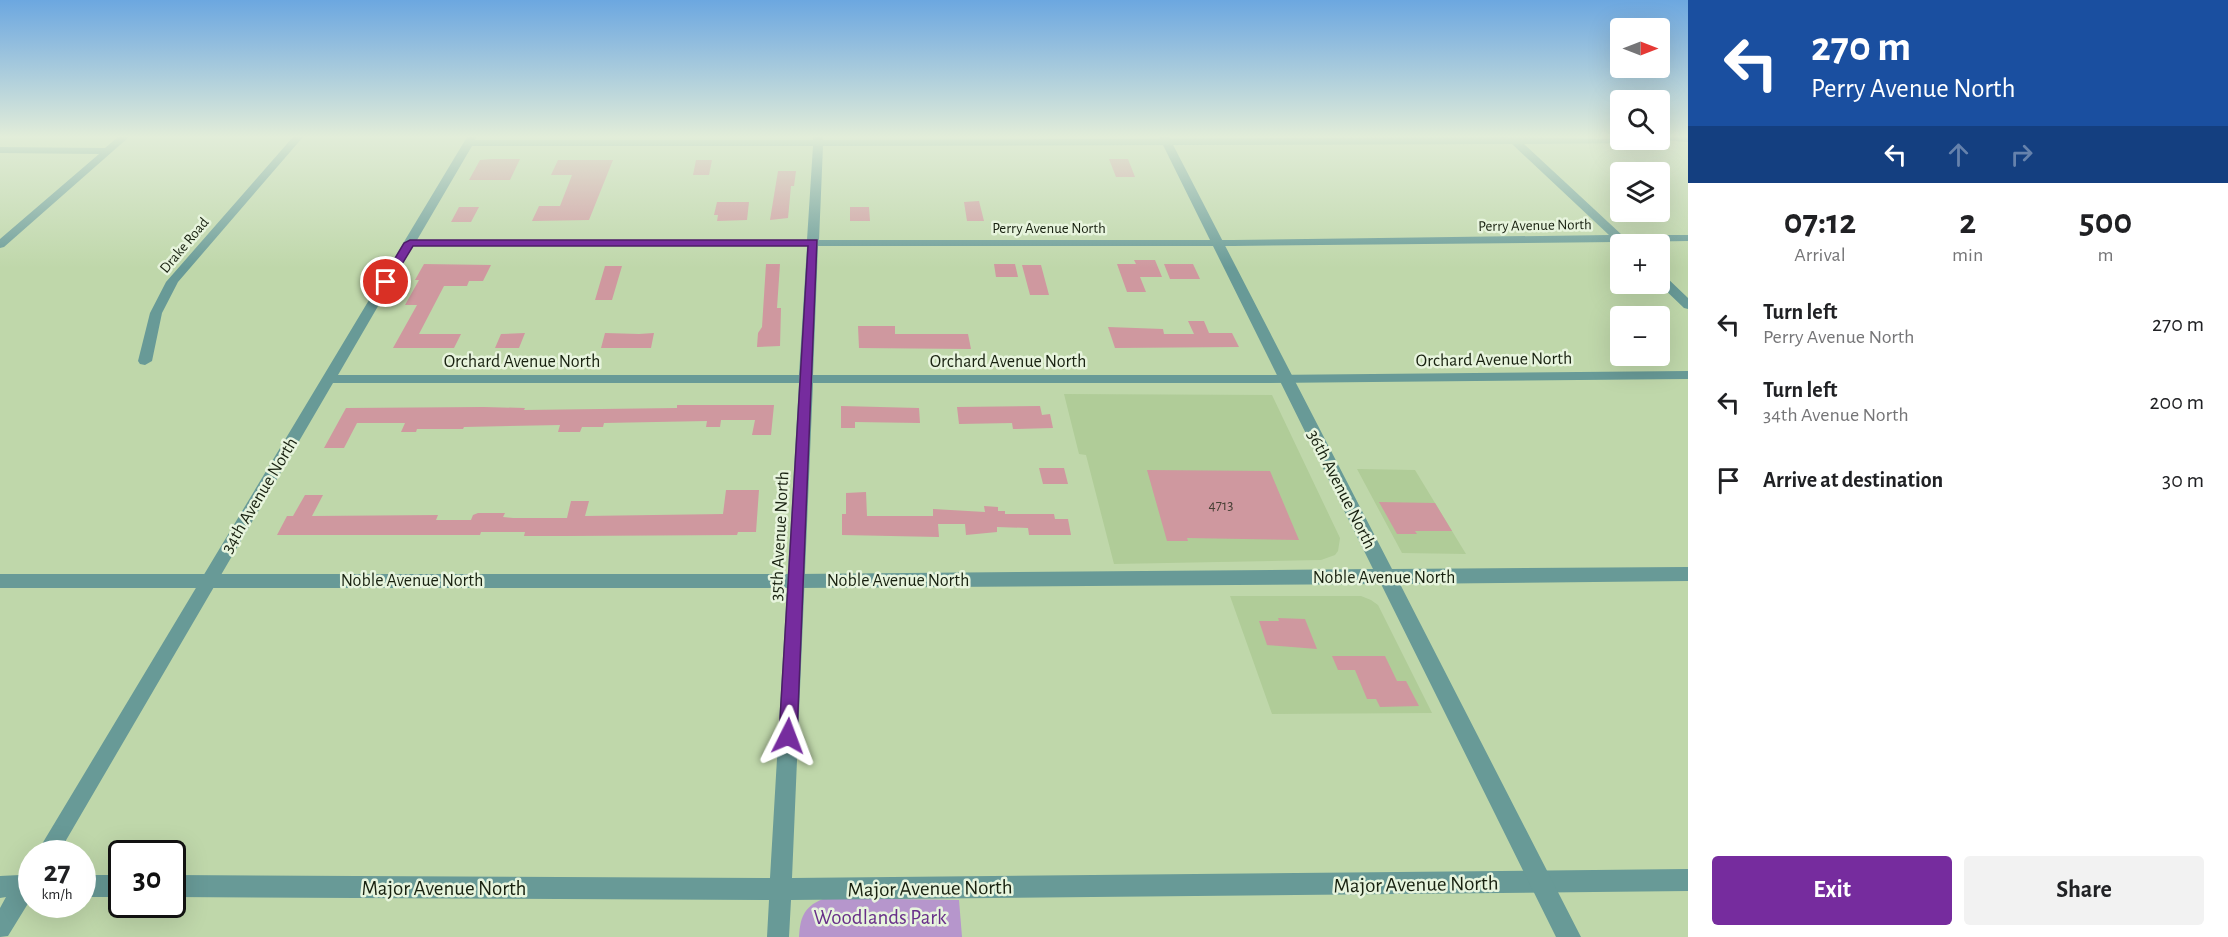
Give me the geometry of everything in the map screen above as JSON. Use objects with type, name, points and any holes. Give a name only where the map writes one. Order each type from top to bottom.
[{"type":"street","points":[[0,245],[74,181]]},
{"type":"street","name":"Drake Road","points":[[146,361],[149,330],[166,290],[259,181]]},
{"type":"street","name":"34th Avenue North","points":[[54,840],[446,181]]},
{"type":"street","name":"35th Avenue North","points":[[778,937],[816,181]]},
{"type":"street","name":"36th Avenue North","points":[[1186,181],[1569,937]]},
{"type":"street","points":[[1557,181],[1614,234]]},
{"type":"street","name":"Perry Avenue North","points":[[1670,239],[1688,238]]},
{"type":"street","name":"Perry Avenue North","points":[[410,243],[1610,242]]},
{"type":"street","points":[[1670,288],[1688,305]]},
{"type":"street","name":"Orchard Avenue North","points":[[328,379],[1286,379],[1688,375]]},
{"type":"street","name":"Noble Avenue North","points":[[0,581],[796,581],[1688,574]]},
{"type":"street","name":"Major Avenue North","points":[[186,886],[780,890],[1688,880]]},
{"type":"street","points":[[0,887],[18,884]]},
{"type":"street","points":[[0,928],[18,899]]},
{"type":"shaded area","points":[[1064,394],[1272,395],[1340,538],[1338,551],[1335,555],[1321,560],[1114,564],[1086,455],[1079,454]]},
{"type":"shaded area","points":[[1357,469],[1415,470],[1466,554],[1402,553]]},
{"type":"shaded area","points":[[1230,596],[1361,596],[1371,600],[1378,605],[1432,713],[1272,714]]},
{"type":"green space","name":"Woodlands Park","points":[[826,898],[959,900],[962,937],[799,937],[805,912],[813,904]]},
{"type":"building","points":[[570,181],[605,181],[589,220],[532,221],[539,206],[560,206]]},
{"type":"building","points":[[776,181],[795,181],[794,186],[791,186],[788,218],[770,220]]},
{"type":"building","points":[[979,201],[984,221],[967,221],[964,202]]},
{"type":"building","points":[[717,202],[749,202],[747,220],[717,221],[718,215],[714,215]]},
{"type":"building","points":[[459,207],[479,207],[471,222],[451,222]]},
{"type":"building","points":[[850,207],[869,207],[870,221],[850,221]]},
{"type":"building","points":[[1134,260],[1155,260],[1162,277],[1140,277],[1146,292],[1127,292],[1117,264],[1136,264]]},
{"type":"building","points":[[424,264],[491,265],[483,281],[469,281],[467,286],[444,286],[419,334],[461,334],[454,348],[393,348],[417,305],[405,305],[419,280],[415,280]]},
{"type":"building","points":[[766,264],[780,264],[777,308],[781,308],[780,346],[757,347],[758,333],[762,327]]},
{"type":"building","points":[[994,264],[1015,264],[1018,277],[996,277]]},
{"type":"building","points":[[1164,264],[1193,264],[1200,279],[1170,279]]},
{"type":"building","points":[[1022,265],[1041,265],[1049,295],[1030,295]]},
{"type":"building","points":[[605,266],[622,266],[612,300],[595,300]]},
{"type":"building","points":[[1188,321],[1204,321],[1209,333],[1232,333],[1239,347],[1115,348],[1108,327],[1163,329],[1164,334],[1194,334]]},
{"type":"building","points":[[858,326],[895,326],[895,334],[968,334],[971,349],[859,348]]},
{"type":"building","points":[[525,333],[519,348],[495,348],[501,334]]},
{"type":"building","points":[[605,333],[654,333],[651,348],[601,348]]},
{"type":"building","points":[[677,405],[774,405],[771,435],[752,435],[755,420],[721,420],[720,427],[706,427],[707,421],[604,423],[603,427],[582,427],[580,432],[558,432],[560,425],[417,429],[416,432],[401,432],[405,423],[357,423],[344,448],[324,448],[346,408],[484,407],[525,408],[524,410],[677,408]]},
{"type":"building","points":[[841,406],[919,408],[920,423],[855,422],[855,428],[841,428]]},
{"type":"building","points":[[1040,406],[1042,415],[1050,414],[1053,428],[1013,429],[1012,423],[959,424],[957,407]]},
{"type":"building","points":[[1039,468],[1064,468],[1068,484],[1043,484]]},
{"type":"building","points":[[1147,470],[1270,471],[1299,540],[1187,538],[1188,541],[1167,541]]},
{"type":"building","points":[[726,490],[759,490],[756,532],[738,532],[737,535],[524,536],[525,532],[481,532],[480,535],[277,535],[287,516],[293,516],[305,495],[323,495],[312,516],[438,515],[436,520],[471,520],[473,515],[478,513],[505,513],[503,517],[513,518],[567,518],[571,501],[589,501],[585,516],[723,514]]},
{"type":"building","points":[[866,492],[867,516],[933,516],[933,509],[985,512],[984,506],[998,507],[998,511],[1005,511],[1005,514],[1054,514],[1055,519],[1068,519],[1071,535],[1029,535],[1028,528],[997,527],[997,532],[966,535],[965,524],[938,524],[939,537],[842,535],[842,514],[846,514],[846,493]]},
{"type":"building","points":[[1379,502],[1435,503],[1452,531],[1415,531],[1417,534],[1397,534]]},
{"type":"building","points":[[1278,618],[1305,619],[1317,649],[1267,645],[1259,621],[1279,621]]},
{"type":"building","points":[[1332,656],[1385,656],[1397,681],[1406,681],[1419,706],[1380,707],[1376,699],[1367,699],[1355,670],[1338,670]]},
{"type":"route","points":[[386,282],[410,243],[814,243],[805,378],[788,736]]}]
